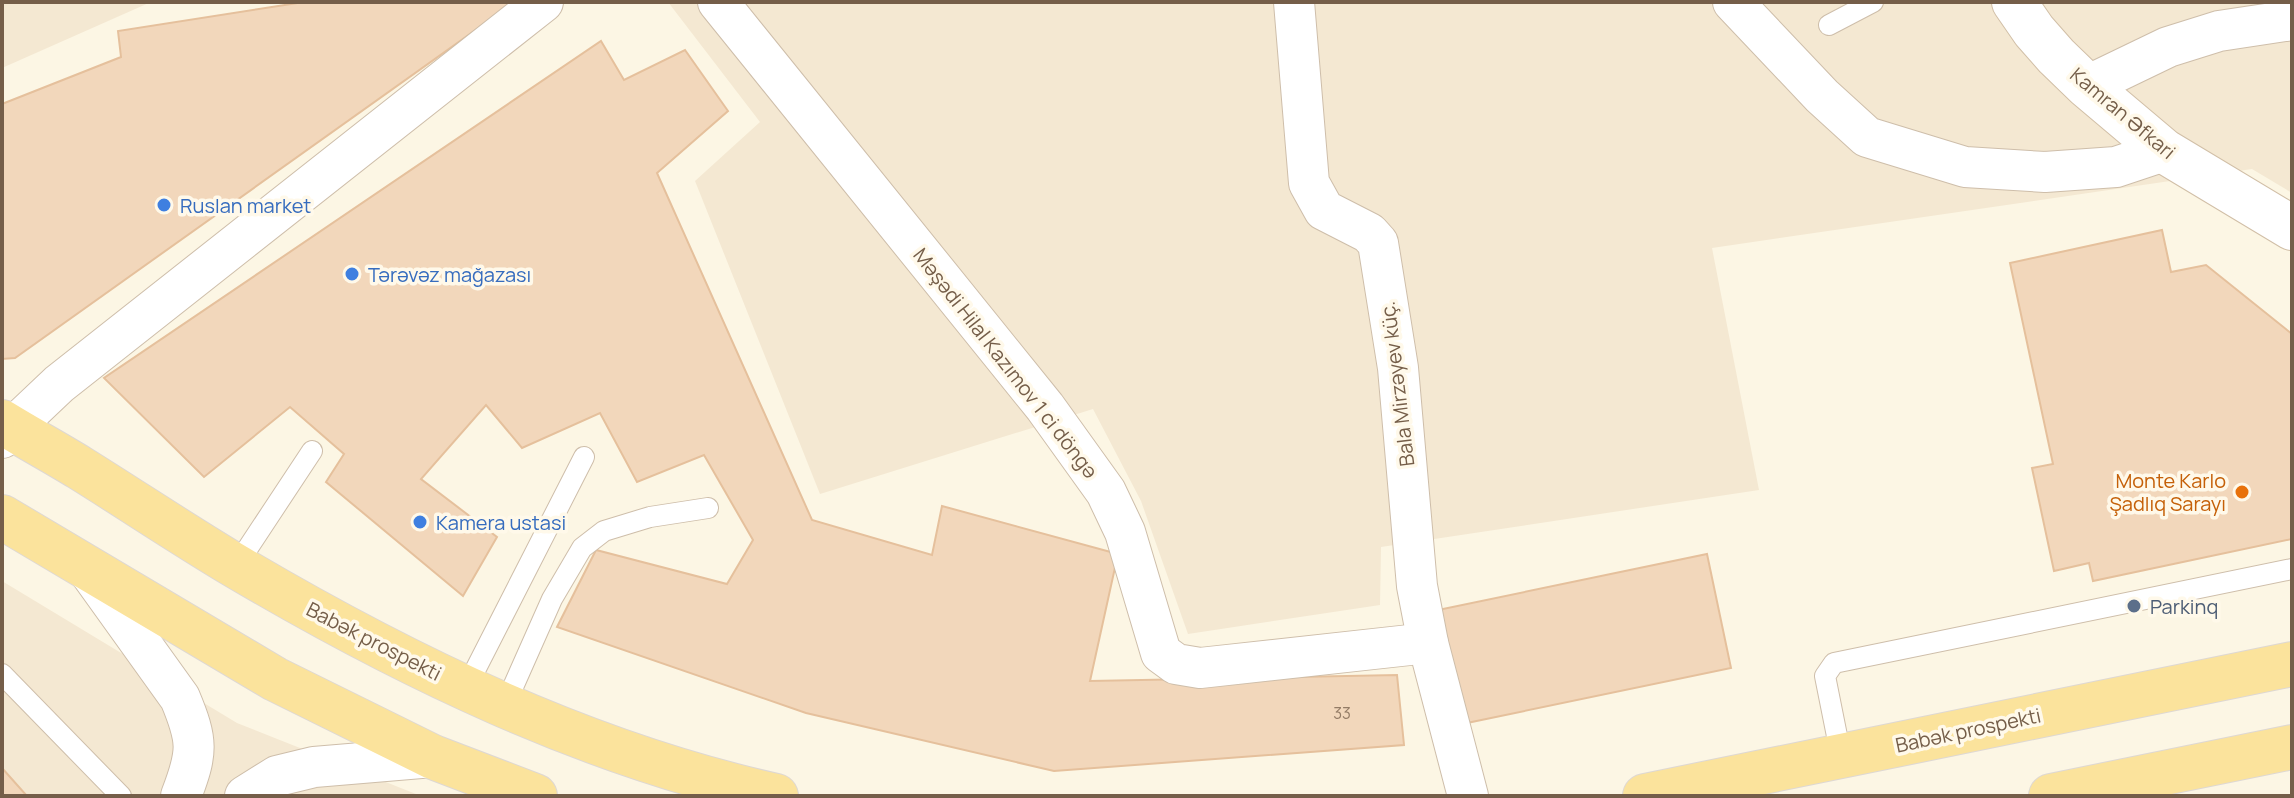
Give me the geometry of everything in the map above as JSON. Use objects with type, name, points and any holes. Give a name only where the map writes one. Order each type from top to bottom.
[{"type":"main road","name":"Babək prospekti","points":[[5,429],[77,466],[236,566],[392,652],[611,749],[725,784],[776,796]]},
{"type":"main road","points":[[2,517],[275,679],[433,757],[535,796]]},
{"type":"main road","name":"Babək prospekti","points":[[1645,796],[2292,664]]},
{"type":"main road","points":[[2080,793],[2292,747]]},
{"type":"street","points":[[5,429],[543,2]]},
{"type":"street","name":"Məşədi Hilal Kazımov 1 ci döngə","points":[[718,2],[1045,407],[1106,492],[1125,532],[1161,653],[1176,664],[1200,668],[1428,643]]},
{"type":"street","name":"Bala Mirzəyev küç.","points":[[1294,2],[1309,183],[1324,210],[1369,233],[1378,243],[1398,368],[1417,586],[1428,643],[1468,796]]},
{"type":"street","points":[[1733,2],[1822,96],[1867,137],[1965,167],[2045,172],[2116,167],[2164,151]]},
{"type":"street","name":"Kamran Əfkari","points":[[2014,2],[2048,48],[2087,86],[2164,151],[2292,228]]},
{"type":"street","points":[[2087,86],[2168,47],[2219,31],[2292,20]]},
{"type":"street","points":[[86,567],[180,698],[195,746],[191,771],[181,796]]},
{"type":"street","points":[[245,796],[277,776],[314,767],[433,757]]},
{"type":"lane","points":[[1829,25],[1873,2]]},
{"type":"lane","points":[[236,566],[312,451]]},
{"type":"lane","points":[[486,696],[584,457]]},
{"type":"lane","points":[[486,696],[552,599],[582,548],[604,531],[650,517],[708,508]]},
{"type":"lane","points":[[1841,756],[1825,676],[1834,663],[2292,569]]},
{"type":"lane","points":[[2,674],[121,796]]},
{"type":"shaded area","points":[[2,2],[151,2],[2,68]]},
{"type":"shaded area","points":[[668,2],[2292,2],[2292,193],[2252,169],[1712,248],[1759,490],[1381,547],[1380,605],[1188,634],[1141,501],[1093,409],[820,494],[695,181],[760,122]]},
{"type":"shaded area","points":[[2,581],[237,723],[421,796],[2,796]]},
{"type":"building","points":[[304,2],[515,2],[15,358],[2,359],[2,104],[121,57],[118,31]]},
{"type":"building","points":[[601,41],[624,80],[685,50],[728,111],[657,173],[812,520],[932,555],[942,506],[1118,554],[1090,681],[1397,675],[1404,745],[1054,771],[806,713],[557,627],[596,550],[727,584],[753,540],[704,455],[637,482],[600,413],[522,448],[486,405],[421,479],[497,537],[463,596],[326,482],[344,454],[290,407],[204,477],[104,378]]},
{"type":"building","points":[[2162,230],[2171,272],[2206,265],[2292,334],[2292,539],[2093,581],[2089,563],[2054,571],[2032,468],[2053,464],[2010,263]]},
{"type":"building","points":[[1707,554],[1731,668],[1462,724],[1438,610]]},
{"type":"building","points":[[2,768],[27,796],[2,796]]},
{"type":"place","name":"Ruslan market","points":[[164,205]]},
{"type":"place","name":"Tərəvəz mağazası","points":[[352,274]]},
{"type":"place","name":"Monte Karlo Şadlıq Sarayı","points":[[2242,492]]},
{"type":"place","name":"Kamera ustasi","points":[[420,522]]},
{"type":"place","name":"Parkinq","points":[[2134,606]]}]
